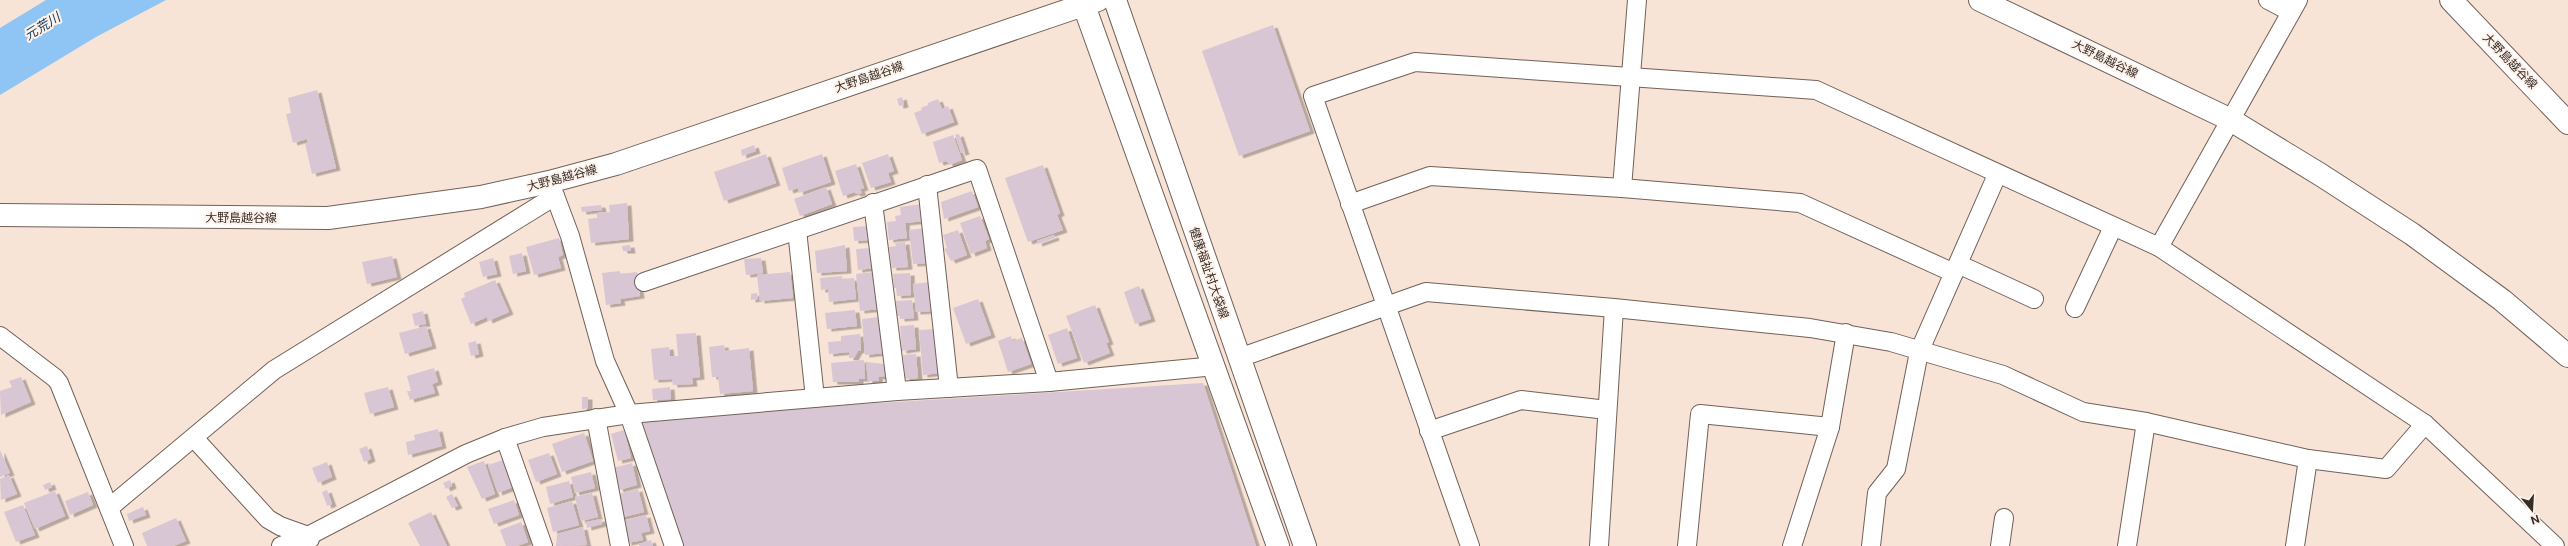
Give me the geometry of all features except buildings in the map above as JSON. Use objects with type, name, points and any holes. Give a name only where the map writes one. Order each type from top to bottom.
[{"type":"street","name":"健康福祉村大袋線","points":[[1115,0],[1305,546]]},
{"type":"street","points":[[1622,188],[1637,0]]},
{"type":"street","name":"大野島越谷線","points":[[1980,0],[2229,119],[2321,175],[2412,234],[2502,300],[2568,356]]},
{"type":"street","points":[[2159,247],[2229,119],[2295,6],[2268,0]]},
{"type":"street","name":"大野島越谷線","points":[[2451,0],[2568,122]]},
{"type":"street","name":"健康福祉村大袋線","points":[[1088,2],[1278,546]]},
{"type":"street","name":"大野島越谷線","points":[[0,215],[328,218],[552,189],[616,164],[1088,2]]},
{"type":"street","points":[[1470,546],[1313,96],[1415,62],[1816,90],[1997,175],[2159,247],[2425,424],[2555,546]]},
{"type":"street","points":[[644,282],[873,203],[977,169],[1049,382]]},
{"type":"street","points":[[1870,546],[1877,493],[1896,469],[1919,352],[1997,175]]},
{"type":"street","points":[[1350,204],[1430,176],[1622,188],[1800,202],[1956,268],[2034,299]]},
{"type":"street","points":[[927,185],[949,388]]},
{"type":"street","points":[[109,508],[274,370],[552,189],[570,236],[605,361],[629,414],[674,546]]},
{"type":"street","points":[[873,203],[897,391]]},
{"type":"street","points":[[2075,308],[2113,227]]},
{"type":"street","points":[[797,230],[815,398]]},
{"type":"street","points":[[1239,358],[1386,308],[1426,292],[1614,308],[1846,333],[1891,342],[1919,352],[2003,375],[2083,412],[2146,422],[2308,459],[2386,469],[2425,424]]},
{"type":"street","points":[[1599,546],[1614,308]]},
{"type":"street","points":[[1792,546],[1830,427],[1846,333]]},
{"type":"street","points":[[0,336],[55,378],[59,383],[124,546]]},
{"type":"street","points":[[281,546],[310,541],[436,468],[506,438],[544,427],[629,414],[897,391],[1049,382],[1216,366]]},
{"type":"street","points":[[1429,431],[1522,400],[1607,410]]},
{"type":"street","points":[[1687,546],[1700,414],[1830,427]]},
{"type":"street","points":[[596,418],[620,546]]},
{"type":"street","points":[[2127,546],[2146,422]]},
{"type":"street","points":[[194,438],[268,518],[280,526],[310,541]]},
{"type":"street","points":[[506,438],[543,546]]},
{"type":"street","points":[[2295,546],[2308,459]]},
{"type":"street","points":[[2000,546],[2004,518]]},
{"type":"water","name":"元荒川","points":[[46,0],[166,0],[96,37],[0,95],[0,28]]}]
